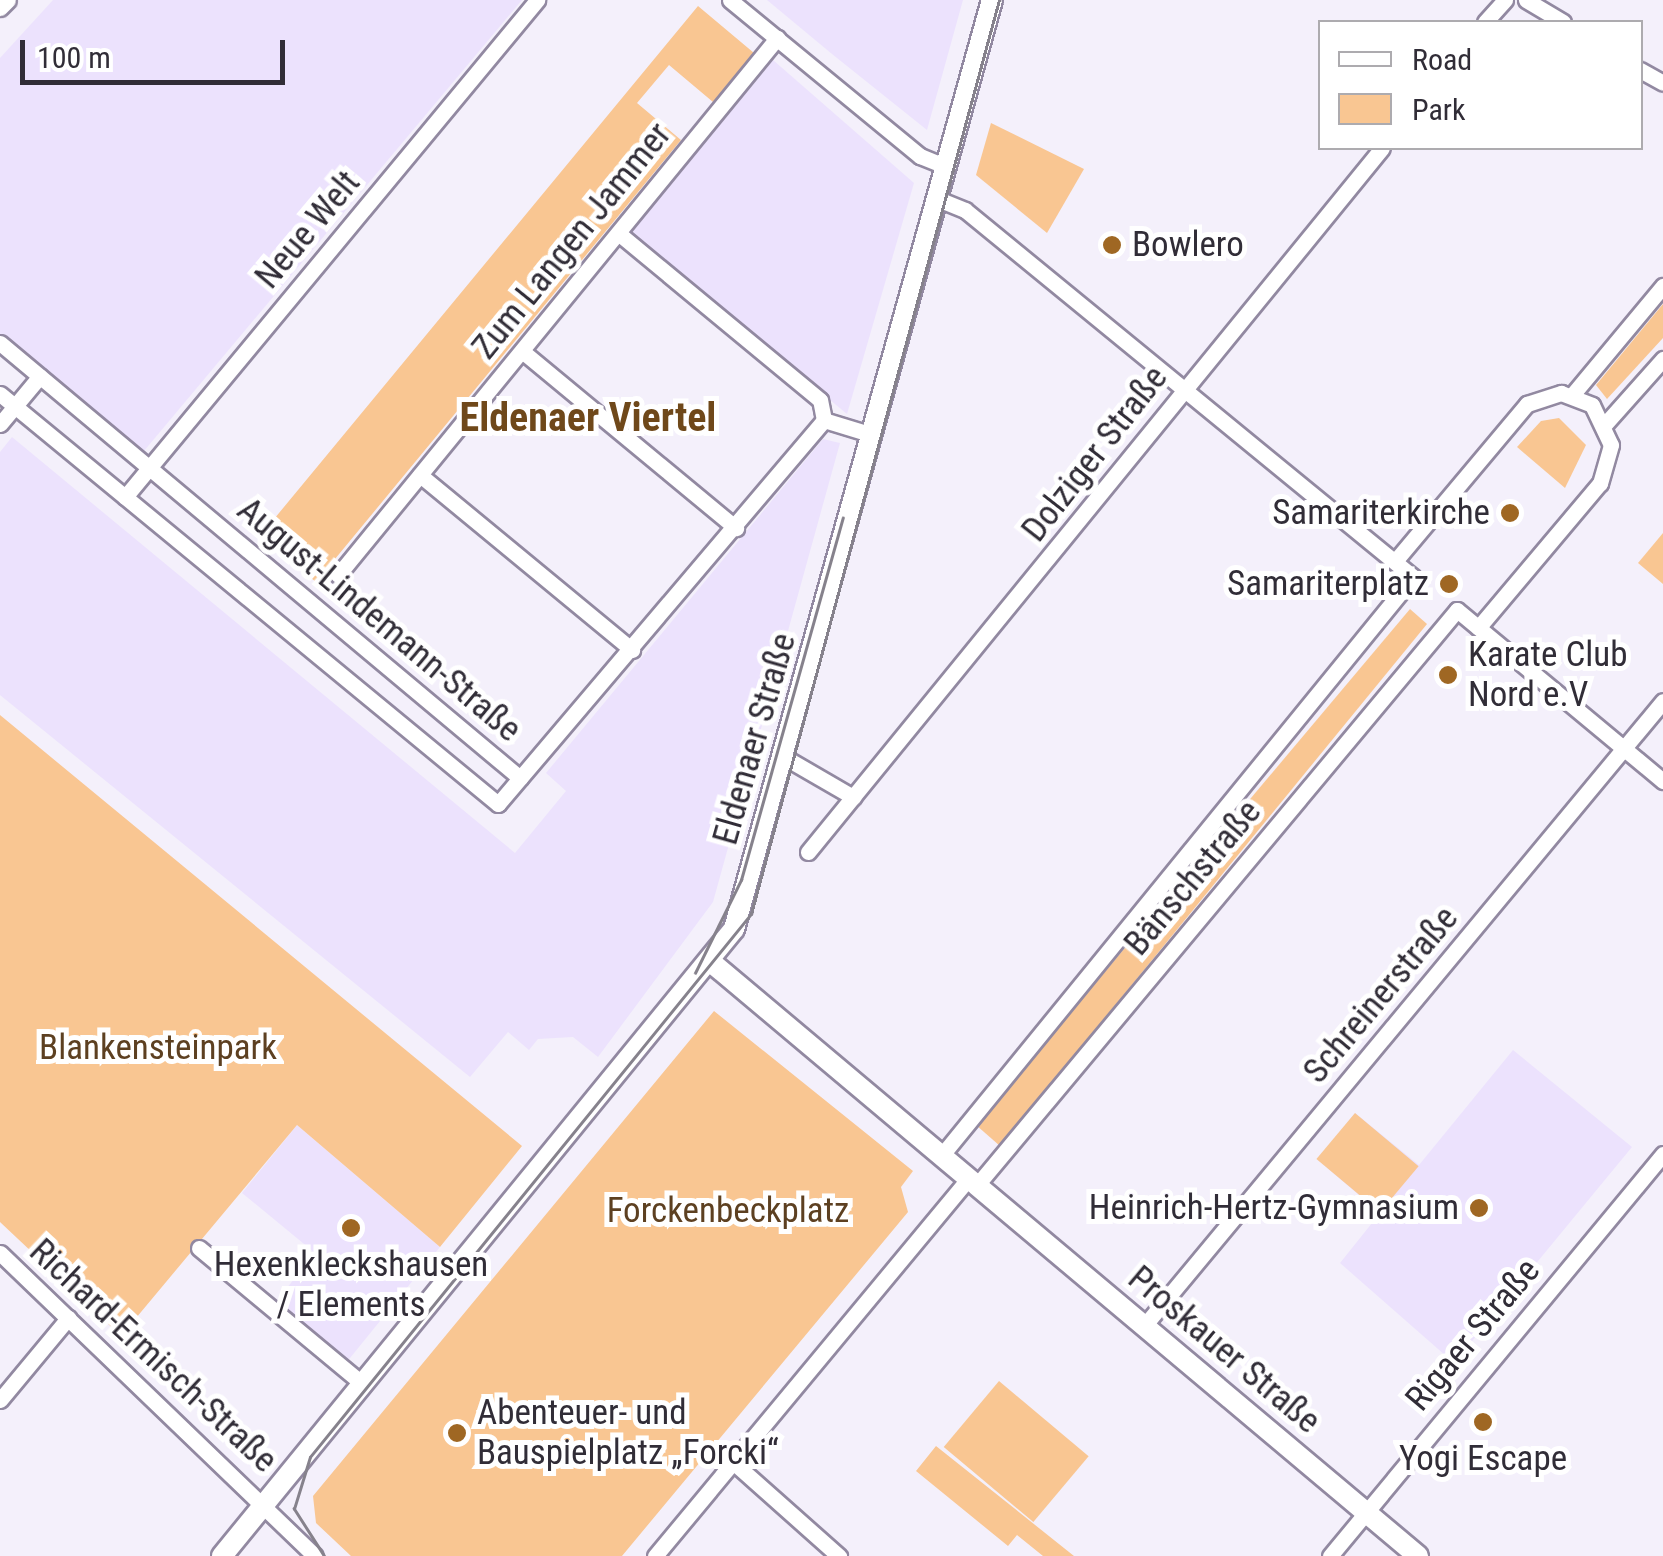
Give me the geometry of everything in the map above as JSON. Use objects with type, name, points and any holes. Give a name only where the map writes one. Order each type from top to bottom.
[{"type":"street","points":[[0,8],[8,0]]},
{"type":"street","name":"Neue Welt","points":[[125,497],[536,0]]},
{"type":"street","points":[[730,0],[920,156],[947,167]]},
{"type":"street","name":"Eldenaer Straße","points":[[222,1556],[712,963],[734,930],[992,0]]},
{"type":"street","points":[[1487,20],[1505,0]]},
{"type":"street","points":[[1526,0],[1560,20]]},
{"type":"street","name":"Zum Langen Jammer","points":[[338,575],[777,38]]},
{"type":"street","name":"Dolziger Straße","points":[[808,852],[1380,150]]},
{"type":"street","points":[[938,199],[965,210],[1396,560],[1513,418],[1542,397],[1573,394],[1663,286]]},
{"type":"street","points":[[618,232],[820,400],[824,420]]},
{"type":"street","name":"August-Lindemann-Straße","points":[[0,343],[520,778],[498,804],[0,394]]},
{"type":"street","points":[[522,351],[736,528]]},
{"type":"street","points":[[1606,423],[1663,359]]},
{"type":"street","points":[[0,424],[40,376]]},
{"type":"street","points":[[1573,394],[1606,423],[1610,457],[1600,483],[1478,628],[1663,781]]},
{"type":"street","points":[[824,420],[873,435]]},
{"type":"street","points":[[520,778],[824,420]]},
{"type":"street","points":[[420,475],[632,650]]},
{"type":"street","name":"Bänschstraße","points":[[942,1155],[1413,578],[1396,560]]},
{"type":"street","name":"Bänschstraße","points":[[654,1556],[1457,610],[1478,628]]},
{"type":"street","name":"Schreinerstraße","points":[[1144,1326],[1663,701]]},
{"type":"street","points":[[784,757],[853,797]]},
{"type":"street","name":"Proskauer Straße","points":[[712,963],[1418,1556]]},
{"type":"street","name":"Rigaer Straße","points":[[1330,1556],[1663,1154]]},
{"type":"street","points":[[199,1248],[364,1384]]},
{"type":"street","name":"Richard-Ermisch-Straße","points":[[0,1253],[266,1504],[315,1556]]},
{"type":"street","points":[[0,1400],[68,1318]]},
{"type":"street","points":[[733,1462],[839,1556]]},
{"type":"shaded area","points":[[53,0],[522,0],[144,451],[0,334],[0,58]]},
{"type":"shaded area","points":[[767,0],[963,0],[927,130],[832,54]]},
{"type":"shaded area","points":[[773,60],[914,183],[847,414],[630,234]]},
{"type":"shaded area","points":[[12,437],[515,853],[566,791],[546,773],[823,439],[840,443],[713,902],[598,1057],[573,1037],[538,1039],[529,1050],[508,1032],[470,1077],[0,695],[0,452]]},
{"type":"shaded area","name":"Heinrich-Hertz-Gymnasium","points":[[1513,1050],[1632,1147],[1454,1363],[1340,1263],[1380,1213],[1318,1160],[1355,1113],[1419,1165]]},
{"type":"shaded area","name":"Hexenkleckshausen / Elements","points":[[297,1125],[440,1247],[346,1363],[274,1304],[315,1253],[242,1193]]},
{"type":"green space","points":[[698,6],[754,53],[713,102],[669,65],[637,103],[681,140],[316,582],[260,536]]},
{"type":"green space","points":[[991,123],[1084,169],[1047,233],[976,175]]},
{"type":"green space","points":[[1663,304],[1663,338],[1607,399],[1596,385]]},
{"type":"green space","points":[[1559,418],[1586,445],[1565,488],[1517,447],[1541,421]]},
{"type":"green space","points":[[1663,533],[1663,584],[1638,563]]},
{"type":"green space","points":[[1410,609],[1427,624],[1000,1146],[976,1125]]},
{"type":"green space","name":"Blankensteinpark","points":[[0,715],[522,1146],[440,1247],[297,1125],[121,1336],[0,1222]]},
{"type":"green space","name":"Forckenbeckplatz","points":[[714,1011],[913,1171],[901,1187],[908,1212],[622,1556],[351,1556],[316,1523],[313,1496]]},
{"type":"green space","points":[[1355,1113],[1419,1166],[1380,1212],[1316,1159]]},
{"type":"green space","points":[[999,1381],[1089,1456],[1033,1522],[944,1447]]},
{"type":"green space","points":[[936,1446],[1074,1556],[1043,1556],[1017,1535],[1008,1546],[916,1471]]},
{"type":"tram line","points":[[324,1556],[294,1509],[310,1457],[751,914],[999,0]]},
{"type":"tram line","points":[[695,973],[741,880],[843,518]]},
{"type":"place","name":"Bowlero","points":[[1112,245]]},
{"type":"place","name":"Samariterkirche","points":[[1510,513]]},
{"type":"place","name":"Samariterplatz","points":[[1449,584]]},
{"type":"place","name":"Karate Club Nord e.V","points":[[1448,675]]},
{"type":"place","name":"Heinrich-Hertz-Gymnasium","points":[[1479,1208]]},
{"type":"place","name":"Hexenkleckshausen / Elements","points":[[351,1228]]},
{"type":"place","name":"Yogi Escape","points":[[1483,1422]]},
{"type":"place","name":"Abenteuer- und Bauspielplatz „Forcki“","points":[[457,1433]]},
{"type":"district","name":"Eldenaer Viertel","points":[[588,418]]}]
